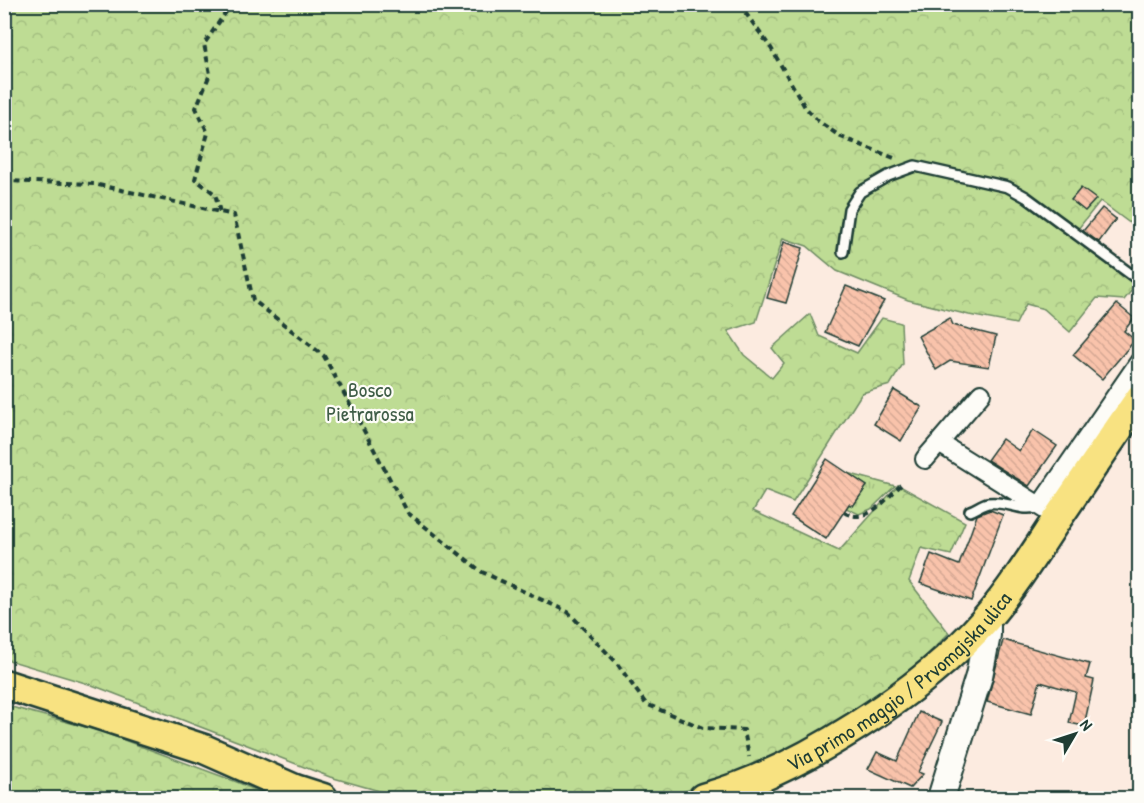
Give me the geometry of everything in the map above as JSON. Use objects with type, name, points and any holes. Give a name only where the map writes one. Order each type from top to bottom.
[{"type":"main road","name":"Via primo maggio / Prvomajska ulica","points":[[703,798],[754,781],[823,747],[925,677],[987,618],[1049,512],[1140,398]]},
{"type":"main road","points":[[4,684],[204,749],[295,789],[323,798]]},
{"type":"street","points":[[939,443],[1049,512],[1140,361]]},
{"type":"street","points":[[925,459],[981,394]]},
{"type":"street","points":[[941,798],[979,676],[987,635],[987,618]]},
{"type":"lane","points":[[843,252],[849,209],[860,192],[888,176],[915,166],[1008,187],[1026,197],[1140,280]]},
{"type":"lane","points":[[970,512],[987,503],[1049,512]]},
{"type":"path","points":[[221,212],[215,194],[195,179],[208,133],[196,108],[210,74],[204,44],[226,12],[227,4]]},
{"type":"path","points":[[739,4],[771,48],[805,107],[818,121],[841,137],[915,166]]},
{"type":"path","points":[[4,181],[94,184],[234,215],[253,300],[324,356],[408,513],[482,572],[568,612],[616,662],[646,704],[703,728],[744,730],[754,781]]},
{"type":"path","points":[[844,512],[850,516],[861,517],[880,505],[901,485]]},
{"type":"green space","name":"Bosco Pietrarossa","points":[[4,5],[1139,5],[1139,230],[1100,201],[1074,234],[1139,281],[1124,300],[1097,298],[1070,332],[1044,309],[1026,304],[1016,324],[908,300],[837,271],[807,246],[783,238],[756,322],[728,331],[744,355],[772,378],[784,363],[772,348],[810,314],[819,336],[857,353],[882,318],[901,323],[903,364],[890,385],[862,393],[793,502],[765,491],[753,511],[839,551],[898,485],[965,522],[951,555],[921,548],[909,581],[949,633],[919,663],[820,734],[737,774],[664,798],[404,798],[330,777],[92,685],[5,659]]},
{"type":"green space","points":[[847,473],[895,486],[871,509],[859,514],[846,508],[849,504],[853,506],[867,486]]},
{"type":"green space","points":[[4,705],[97,730],[274,798],[5,798]]},
{"type":"building","points":[[1081,188],[1096,199],[1085,211],[1071,200]]},
{"type":"building","points":[[1102,208],[1116,219],[1099,242],[1083,231]]},
{"type":"building","points":[[784,242],[803,248],[786,303],[767,298]]},
{"type":"building","points":[[846,286],[884,301],[858,346],[825,332]]},
{"type":"building","points":[[1117,304],[1134,318],[1124,331],[1135,340],[1102,379],[1073,355]]},
{"type":"building","points":[[950,318],[953,325],[996,336],[989,367],[950,361],[936,370],[918,336]]},
{"type":"building","points":[[894,390],[922,407],[901,441],[874,424]]},
{"type":"building","points":[[1033,430],[1057,446],[1029,486],[987,460],[1002,439],[1019,451]]},
{"type":"building","points":[[827,459],[867,486],[853,506],[849,504],[826,539],[791,516]]},
{"type":"building","points":[[990,510],[1003,515],[971,601],[920,583],[931,554],[959,565],[977,515]]},
{"type":"building","points":[[1003,640],[1090,664],[1086,678],[1094,680],[1084,726],[1069,723],[1076,692],[1040,682],[1031,714],[987,702]]},
{"type":"building","points":[[919,712],[942,722],[918,772],[923,774],[910,788],[868,769],[877,752],[897,761]]}]
